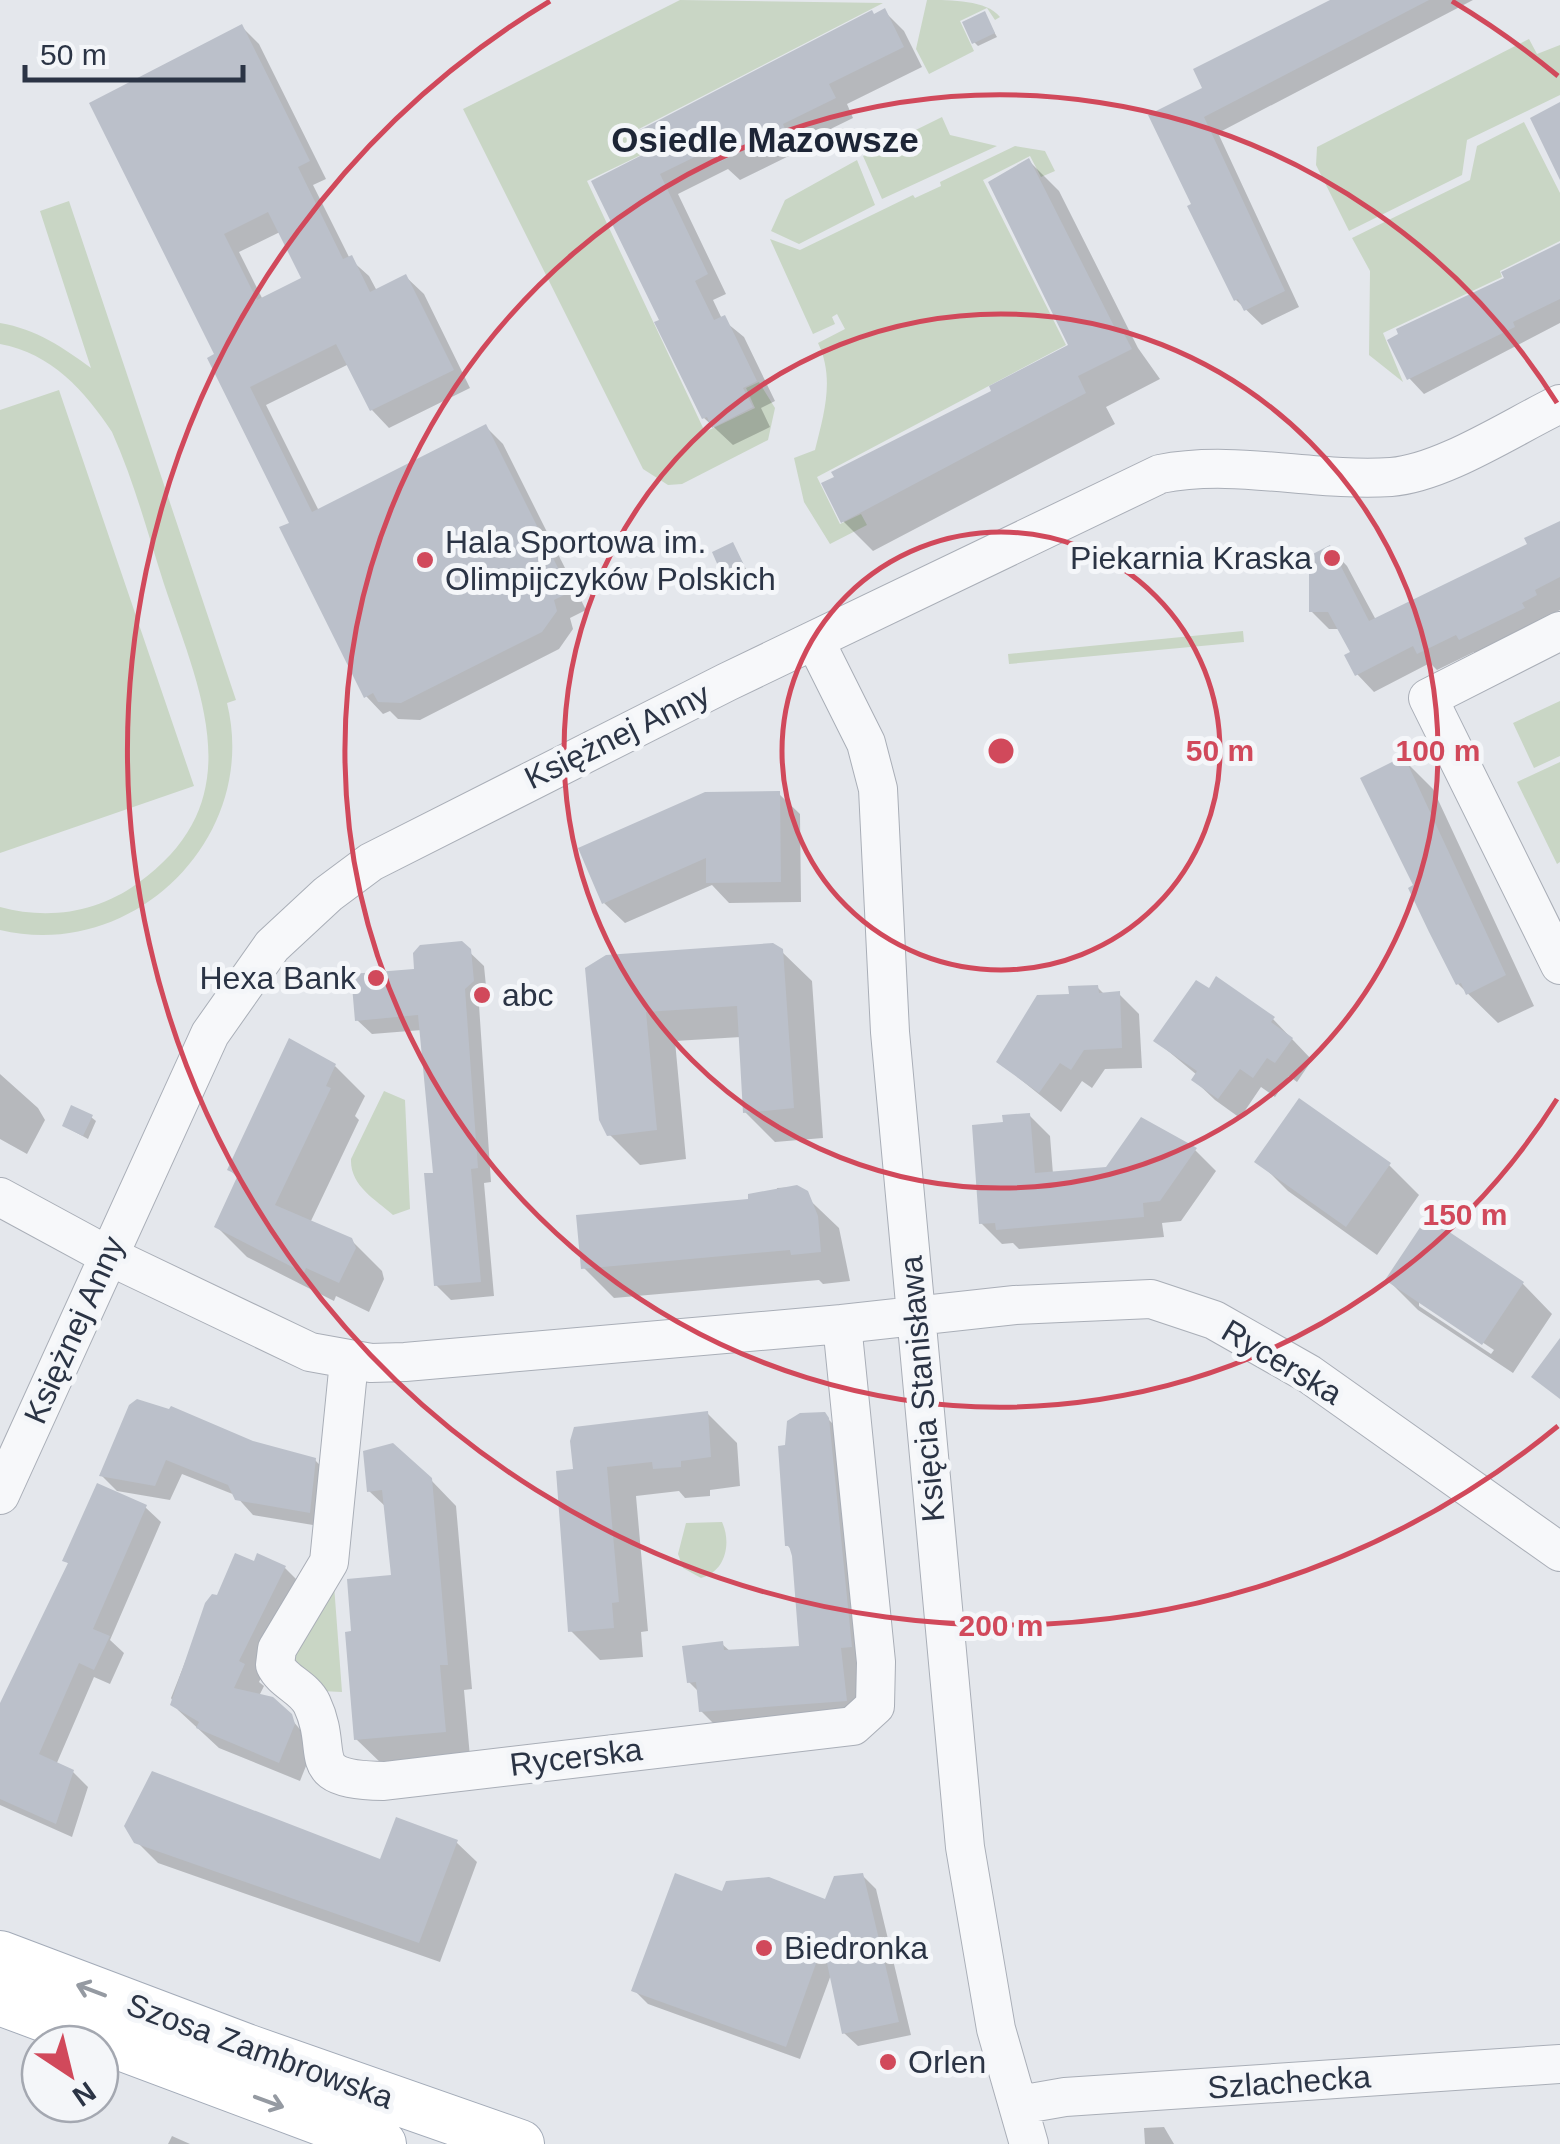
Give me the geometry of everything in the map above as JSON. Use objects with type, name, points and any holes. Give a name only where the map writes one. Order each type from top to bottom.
[{"type":"main road","name":"Szosa Zambrowska","points":[[0,1955],[246,2048],[520,2144]]},
{"type":"main road","name":"Szosa Zambrowska","points":[[0,2000],[382,2144]]},
{"type":"street","name":"Księżnej Anny","points":[[0,1494],[210,1034],[256,966],[306,913],[405,842],[1160,474],[1199,469],[1392,477],[1442,462],[1560,404]]},
{"type":"street","points":[[1560,630],[1428,698],[1560,965]]},
{"type":"street","name":"Księcia Stanisława","points":[[816,641],[866,742],[878,789],[890,1032],[972,1904],[996,2029],[1029,2144]]},
{"type":"street","name":"Rycerska","points":[[0,1198],[310,1352],[349,1361],[405,1362],[1015,1305],[1151,1299],[1214,1320],[1309,1374],[1560,1552]]},
{"type":"street","name":"Rycerska","points":[[349,1361],[330,1562],[277,1649],[274,1665],[312,1705],[328,1768],[354,1780],[384,1781],[853,1726],[866,1718],[875,1706],[876,1662],[842,1324]]},
{"type":"street","name":"Szlachecka","points":[[1019,2105],[1066,2097],[1560,2064]]},
{"type":"green space","points":[[680,0],[883,3],[635,131],[645,153],[587,181],[705,432],[755,408],[746,388],[759,382],[775,408],[768,440],[682,484],[668,485],[643,469],[463,109]]},
{"type":"green space","points":[[927,0],[978,4],[994,11],[1000,17],[995,20],[987,8],[960,21],[974,51],[929,74],[916,49]]},
{"type":"green space","points":[[1529,39],[1537,54],[1560,45],[1560,95],[1467,140],[1462,175],[1349,231],[1316,165],[1317,147]]},
{"type":"green space","points":[[942,117],[950,135],[997,146],[882,199],[863,156]]},
{"type":"green space","points":[[1524,122],[1560,193],[1560,241],[1500,271],[1502,277],[1383,333],[1403,382],[1369,355],[1370,271],[1352,238],[1470,180],[1477,146]]},
{"type":"green space","points":[[1015,146],[1045,151],[1055,171],[1041,177],[1030,156],[983,180],[1066,345],[817,477],[840,524],[861,514],[867,525],[830,544],[804,502],[794,458],[815,450],[822,423],[827,383],[818,343],[845,329],[837,314],[832,317],[835,324],[813,334],[770,239],[800,250],[913,195],[915,198],[941,186],[940,182]]},
{"type":"green space","points":[[857,160],[875,205],[799,244],[771,231],[785,200]]},
{"type":"green space","points":[[69,201],[236,700],[227,703],[232,753],[224,800],[205,842],[176,879],[139,908],[97,927],[50,935],[0,930],[0,907],[36,913],[72,911],[106,901],[138,883],[174,851],[196,816],[207,780],[208,743],[191,665],[112,432],[90,402],[51,365],[0,344],[0,323],[37,335],[91,368],[40,211]]},
{"type":"green space","points":[[59,390],[194,786],[0,853],[0,410]]},
{"type":"green space","points":[[1243,631],[1244,642],[1009,664],[1008,654]]},
{"type":"green space","points":[[1560,701],[1560,756],[1534,768],[1513,723]]},
{"type":"green space","points":[[1560,762],[1560,862],[1557,864],[1517,782]]},
{"type":"green space","points":[[384,1091],[405,1100],[410,1209],[393,1215],[359,1184],[351,1159]]},
{"type":"green space","points":[[722,1522],[726,1548],[716,1570],[701,1578],[683,1568],[678,1554],[686,1523]]},
{"type":"green space","points":[[334,1585],[342,1692],[321,1691],[291,1668],[288,1647]]},
{"type":"building","points":[[1330,0],[1429,0],[1204,117],[1285,291],[1244,311],[1238,299],[1234,301],[1187,206],[1191,204],[1148,115],[1202,88],[1193,69]]},
{"type":"building","points":[[885,8],[904,47],[829,84],[836,98],[718,163],[711,149],[660,174],[708,274],[695,281],[714,320],[725,315],[757,381],[743,388],[753,407],[712,428],[707,417],[702,419],[654,322],[659,320],[591,181],[646,153],[636,132],[872,10],[874,14]]},
{"type":"building","points":[[985,11],[995,33],[972,44],[962,22]]},
{"type":"building","points":[[242,24],[310,161],[298,167],[343,259],[352,255],[370,292],[406,274],[454,370],[370,411],[336,344],[250,387],[312,512],[486,424],[570,592],[554,600],[557,611],[542,632],[401,703],[378,702],[373,693],[364,698],[279,527],[289,523],[207,358],[214,354],[89,103]],"holes":[[[268,212],[301,278],[257,300],[224,234]]]},
{"type":"building","points":[[1560,102],[1560,180],[1530,118]]},
{"type":"building","points":[[1029,158],[1116,330],[1121,328],[1132,349],[1078,376],[1086,393],[841,523],[821,483],[834,477],[831,472],[991,391],[989,386],[1068,345],[988,182]]},
{"type":"building","points":[[1560,243],[1560,299],[1513,322],[1515,327],[1407,380],[1387,340],[1398,334],[1396,329],[1504,278],[1501,272]]},
{"type":"building","points":[[1560,521],[1560,577],[1535,590],[1537,595],[1522,603],[1525,608],[1459,640],[1456,635],[1417,654],[1413,646],[1355,676],[1344,655],[1350,652],[1328,612],[1309,612],[1309,556],[1330,545],[1369,621],[1527,544],[1524,538]]},
{"type":"building","points":[[733,542],[744,565],[722,575],[712,552]]},
{"type":"building","points":[[1404,756],[1506,975],[1466,995],[1461,983],[1456,985],[1429,932],[1408,888],[1413,885],[1360,778]]},
{"type":"building","points":[[780,791],[781,882],[706,883],[706,858],[602,904],[578,848],[705,792]]},
{"type":"building","points":[[462,941],[471,949],[474,981],[465,989],[478,1168],[471,1169],[481,1282],[434,1286],[424,1173],[433,1173],[418,1015],[355,1021],[351,974],[414,969],[413,953],[420,945]]},
{"type":"building","points":[[773,943],[783,949],[794,1108],[743,1113],[737,1006],[646,1012],[657,1130],[607,1136],[599,1120],[585,968],[606,955]]},
{"type":"building","points":[[1216,976],[1275,1017],[1271,1022],[1293,1038],[1275,1063],[1267,1058],[1253,1078],[1240,1069],[1218,1099],[1191,1080],[1197,1071],[1153,1041],[1196,980],[1209,988]]},
{"type":"building","points":[[1098,985],[1099,993],[1120,991],[1122,1048],[1084,1050],[1071,1070],[1060,1063],[1039,1093],[996,1062],[1037,995],[1069,994],[1068,986]]},
{"type":"building","points":[[289,1038],[336,1064],[326,1086],[331,1088],[275,1205],[352,1238],[356,1248],[339,1283],[306,1268],[304,1273],[214,1227],[238,1175],[227,1170]]},
{"type":"building","points":[[1299,1098],[1391,1163],[1346,1227],[1254,1162]]},
{"type":"building","points":[[71,1105],[93,1115],[83,1136],[62,1126]]},
{"type":"building","points":[[1030,1113],[1035,1173],[1106,1167],[1141,1117],[1197,1148],[1160,1201],[1143,1203],[1144,1217],[996,1230],[995,1223],[979,1224],[972,1125],[1003,1122],[1002,1115]]},
{"type":"building","points":[[797,1185],[808,1191],[818,1216],[821,1252],[791,1255],[790,1250],[581,1269],[576,1215],[748,1199],[748,1194]]},
{"type":"building","points":[[1427,1217],[1524,1282],[1482,1345],[1385,1280]]},
{"type":"building","points":[[1560,1338],[1560,1399],[1531,1377]]},
{"type":"building","points":[[137,1399],[169,1409],[171,1406],[253,1441],[316,1458],[310,1513],[235,1500],[228,1485],[166,1460],[155,1486],[99,1476],[129,1405]]},
{"type":"building","points":[[708,1411],[711,1457],[681,1461],[681,1467],[653,1469],[652,1462],[607,1467],[619,1602],[612,1603],[614,1628],[568,1632],[556,1471],[573,1469],[570,1441],[574,1427]]},
{"type":"building","points":[[825,1412],[829,1418],[852,1647],[841,1648],[847,1701],[699,1712],[696,1682],[687,1683],[682,1646],[723,1641],[724,1650],[799,1646],[792,1556],[789,1546],[785,1546],[778,1446],[785,1445],[787,1421],[800,1413]]},
{"type":"building","points":[[393,1443],[432,1478],[448,1665],[440,1665],[446,1732],[354,1740],[345,1632],[351,1631],[347,1579],[391,1575],[382,1490],[367,1492],[363,1451]]},
{"type":"building","points":[[97,1483],[147,1505],[93,1629],[110,1636],[94,1670],[79,1663],[39,1754],[74,1770],[56,1824],[0,1799],[0,1703],[68,1563],[62,1561]]},
{"type":"building","points":[[235,1553],[254,1561],[257,1553],[286,1566],[239,1661],[245,1664],[234,1688],[273,1697],[292,1714],[295,1724],[279,1763],[196,1728],[199,1722],[170,1705],[205,1603],[212,1594],[217,1595]]},
{"type":"building","points":[[152,1771],[380,1859],[396,1817],[458,1840],[419,1943],[134,1843],[124,1826]]},
{"type":"building","name":"Biedronka","points":[[675,1873],[722,1891],[726,1881],[769,1877],[825,1899],[834,1876],[863,1873],[899,2022],[842,2034],[823,1944],[786,2047],[631,1991]]},
{"type":"place","name":"Piekarnia Kraska","points":[[1332,558]]},
{"type":"place","name":"Hala Sportowa im. Olimpijczyków Polskich","points":[[425,560]]},
{"type":"place","name":"Hexa Bank","points":[[376,978]]},
{"type":"place","name":"abc","points":[[482,995]]},
{"type":"place","name":"Biedronka","points":[[764,1948]]},
{"type":"place","name":"Orlen","points":[[888,2062]]},
{"type":"district","name":"Osiedle Mazowsze","points":[[765,140]]}]
